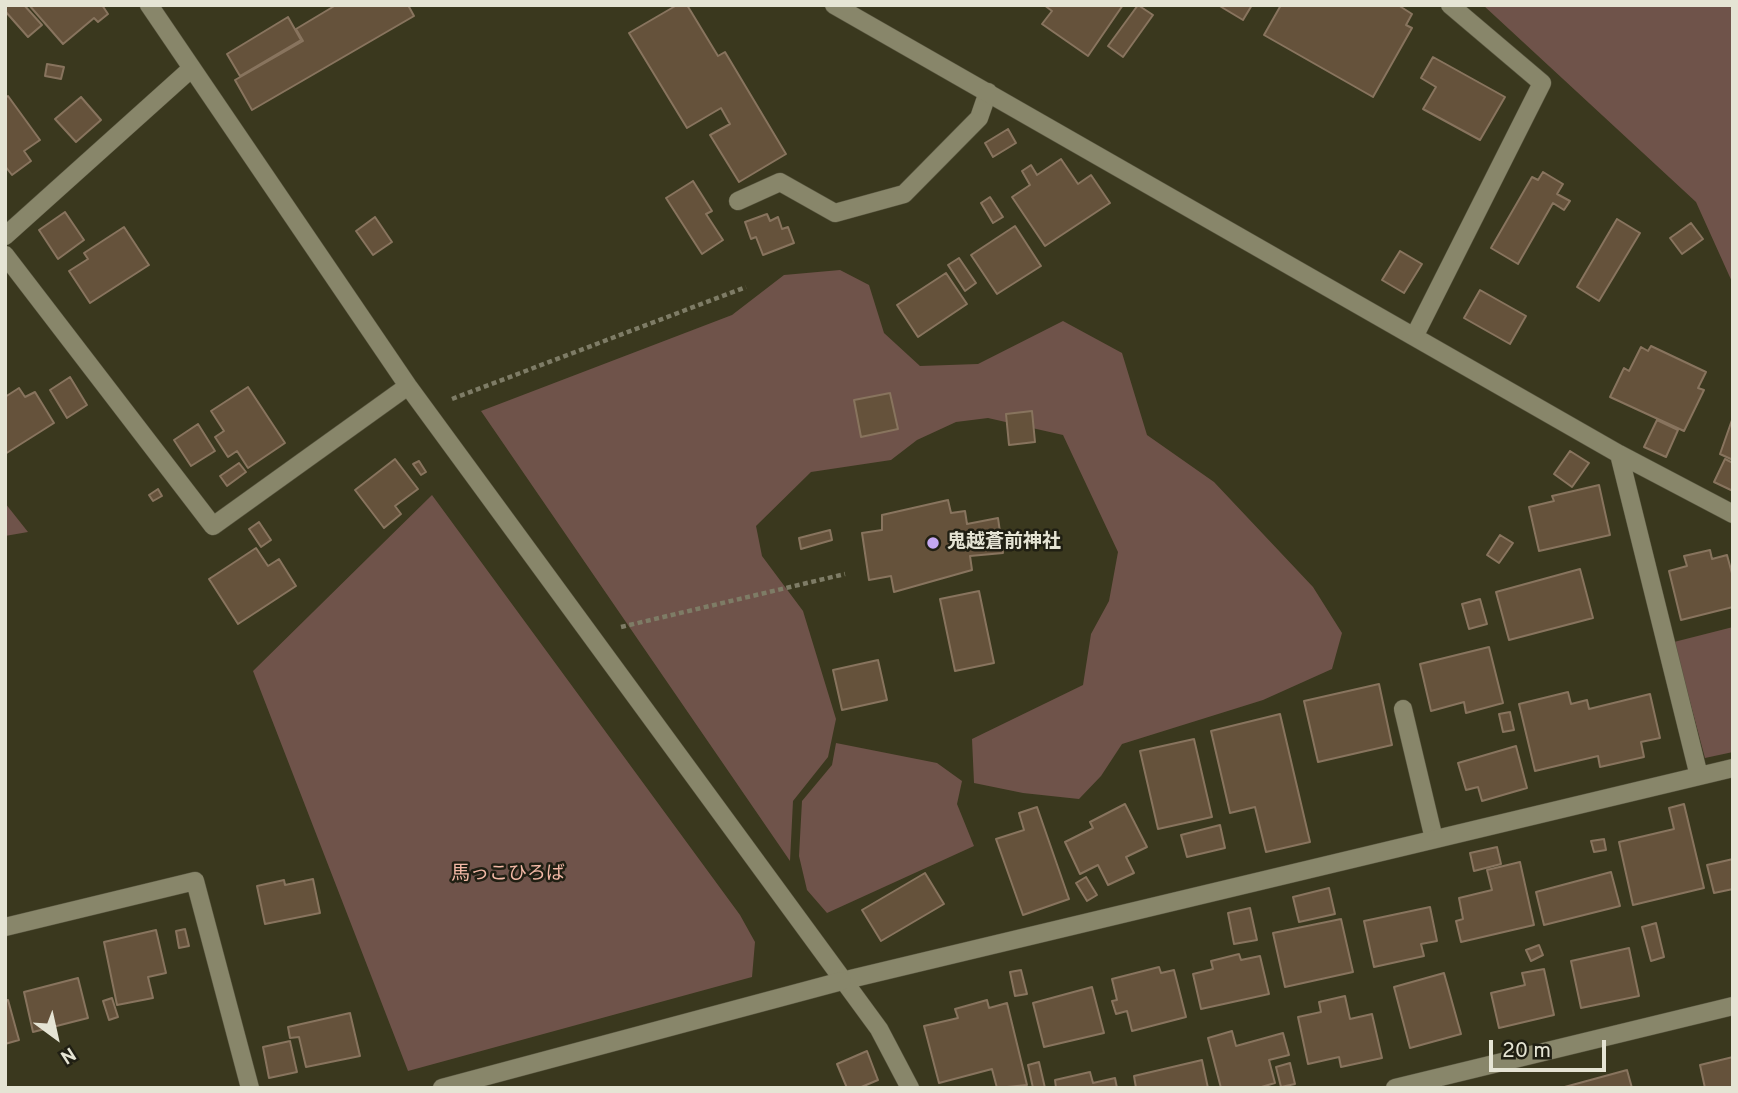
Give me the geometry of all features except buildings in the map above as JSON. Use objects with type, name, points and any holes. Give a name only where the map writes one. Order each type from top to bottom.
[{"type":"street","points":[[149,5],[213,103],[408,386],[879,1029],[909,1088]]},
{"type":"street","points":[[834,5],[1619,454],[1733,514]]},
{"type":"street","points":[[1415,335],[1542,83],[1450,5]]},
{"type":"street","points":[[5,236],[192,68]]},
{"type":"street","points":[[738,201],[780,182],[835,213],[904,194],[979,118],[988,92]]},
{"type":"street","points":[[5,255],[213,526],[408,386]]},
{"type":"street","points":[[1619,454],[1699,776]]},
{"type":"street","points":[[1403,709],[1434,839]]},
{"type":"street","points":[[442,1088],[842,981],[1733,768]]},
{"type":"street","points":[[5,927],[195,881],[250,1088]]},
{"type":"street","points":[[1395,1088],[1733,1006]]},
{"type":"path","points":[[425,409],[746,287]]},
{"type":"path","points":[[591,634],[845,573]]},
{"type":"green space","points":[[1483,5],[1733,5],[1733,284],[1696,202]]},
{"type":"green space","points":[[840,270],[869,285],[884,333],[920,366],[978,364],[1063,321],[1122,353],[1147,435],[1214,482],[1313,587],[1342,633],[1332,669],[1263,700],[1122,744],[1101,776],[1079,799],[1023,793],[974,783],[972,739],[1083,685],[1091,634],[1109,601],[1118,552],[1063,435],[988,418],[956,422],[917,440],[891,460],[811,472],[756,526],[762,556],[803,611],[836,719],[828,757],[793,801],[790,861],[481,411],[732,315],[784,275]]},
{"type":"green space","name":"馬っこひろば","points":[[432,495],[740,915],[755,942],[752,977],[408,1071],[253,671]]},
{"type":"green space","points":[[5,503],[28,532],[5,536]]},
{"type":"green space","points":[[1733,627],[1733,752],[1705,758],[1674,642]]},
{"type":"green space","points":[[836,743],[937,763],[962,781],[957,804],[974,846],[827,913],[807,890],[799,856],[802,801],[832,765]]},
{"type":"place","name":"鬼越蒼前神社","points":[[933,543]]}]
